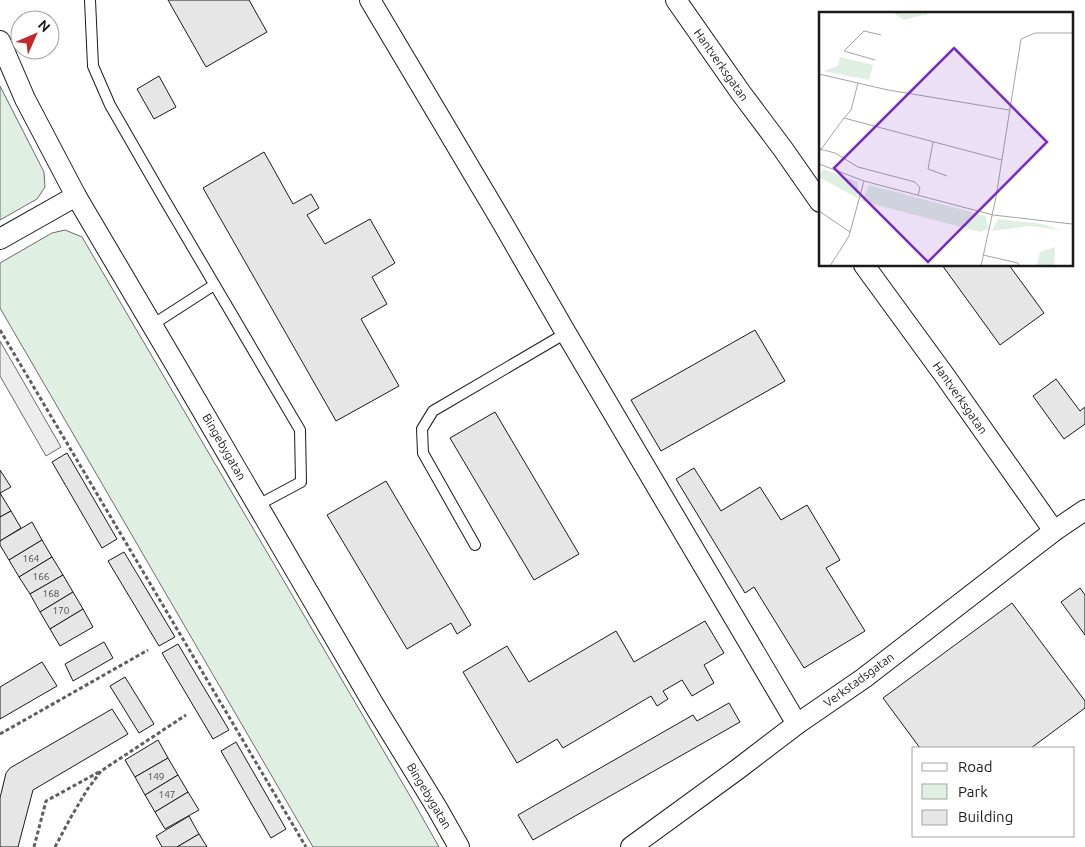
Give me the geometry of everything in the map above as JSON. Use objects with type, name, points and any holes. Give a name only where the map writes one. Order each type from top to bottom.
[{"type":"street","points":[[370,0],[797,724]]},
{"type":"street","name":"Hantverksgatan","points":[[676,0],[819,201]]},
{"type":"street","name":"Bingebygatan","points":[[0,41],[25,99],[76,196],[374,705],[438,808],[459,847]]},
{"type":"street","points":[[0,239],[76,196]]},
{"type":"street","name":"Hantverksgatan","points":[[865,266],[1054,531]]},
{"type":"street","name":"Verkstadsgatan","points":[[631,847],[797,724],[864,678],[1054,531],[1085,510]]},
{"type":"lane","points":[[90,0],[93,66],[110,105],[300,430],[301,482],[258,506]]},
{"type":"lane","points":[[152,325],[214,285]]},
{"type":"lane","points":[[475,545],[423,453],[422,429],[433,412],[566,333]]},
{"type":"path","points":[[0,330],[306,847]]},
{"type":"path","points":[[0,734],[148,650]]},
{"type":"path","points":[[34,847],[46,801],[102,771],[186,715]]},
{"type":"path","points":[[55,847],[83,797],[102,771]]},
{"type":"green space","points":[[0,86],[44,172],[45,187],[37,199],[0,220]]},
{"type":"green space","points":[[65,230],[82,237],[439,847],[313,847],[0,308],[0,263],[52,233]]},
{"type":"shaded area","points":[[0,341],[61,447],[46,456],[0,376]]},
{"type":"building","points":[[168,0],[249,0],[267,32],[206,67]]},
{"type":"building","points":[[159,76],[176,107],[154,119],[137,89]]},
{"type":"building","points":[[264,152],[293,204],[311,194],[319,208],[307,215],[325,244],[370,219],[395,263],[372,277],[387,304],[361,319],[399,386],[336,421],[203,188]]},
{"type":"building","points":[[943,266],[1010,266],[1044,313],[1000,345]]},
{"type":"building","points":[[755,330],[785,381],[661,451],[631,400]]},
{"type":"building","points":[[1056,379],[1080,411],[1085,407],[1085,424],[1064,439],[1033,396]]},
{"type":"building","points":[[495,412],[579,554],[534,580],[450,438]]},
{"type":"building","points":[[67,453],[117,539],[102,548],[52,462]]},
{"type":"building","points":[[694,468],[721,511],[760,487],[781,520],[807,505],[840,560],[826,568],[865,631],[804,668],[754,587],[745,593],[676,479]]},
{"type":"building","points":[[0,470],[11,487],[0,493]]},
{"type":"building","points":[[386,481],[471,625],[457,634],[451,623],[407,649],[327,515]]},
{"type":"building","points":[[0,493],[11,511],[0,517]]},
{"type":"building","points":[[11,511],[21,528],[0,541],[0,517]]},
{"type":"building","points":[[32,522],[42,540],[9,560],[0,545],[0,541]]},
{"type":"building","points":[[42,540],[52,557],[19,577],[9,560]]},
{"type":"building","points":[[124,552],[175,637],[159,646],[108,561]]},
{"type":"building","points":[[52,557],[63,575],[30,594],[19,577]]},
{"type":"building","points":[[63,575],[73,592],[40,612],[30,594]]},
{"type":"building","points":[[1080,588],[1085,595],[1085,635],[1061,602]]},
{"type":"building","points":[[73,592],[83,609],[50,629],[40,612]]},
{"type":"building","points":[[1012,603],[1085,701],[1085,708],[1032,747],[919,747],[883,698]]},
{"type":"building","points":[[83,609],[93,627],[60,646],[50,629]]},
{"type":"building","points":[[705,621],[724,653],[704,665],[714,683],[692,696],[682,680],[663,691],[668,699],[657,706],[651,696],[563,748],[557,739],[517,763],[463,672],[507,646],[529,682],[616,631],[634,662]]},
{"type":"building","points":[[104,642],[113,658],[73,681],[65,664]]},
{"type":"building","points":[[178,644],[229,730],[213,739],[162,653]]},
{"type":"building","points":[[42,662],[57,686],[0,719],[0,687]]},
{"type":"building","points":[[125,677],[154,724],[139,733],[110,686]]},
{"type":"building","points":[[729,703],[740,722],[533,840],[518,815],[693,715],[697,721]]},
{"type":"building","points":[[112,709],[128,734],[33,790],[18,847],[0,847],[0,798],[6,773],[10,768]]},
{"type":"building","points":[[158,740],[168,758],[135,777],[125,760]]},
{"type":"building","points":[[236,742],[286,829],[271,838],[221,751]]},
{"type":"building","points":[[168,758],[178,775],[145,795],[135,777]]},
{"type":"building","points":[[178,775],[188,792],[155,812],[145,795]]},
{"type":"building","points":[[188,792],[199,810],[165,829],[155,812]]},
{"type":"building","points":[[189,816],[199,834],[177,847],[162,847],[156,836]]},
{"type":"building","points":[[199,834],[207,847],[177,847]]}]
